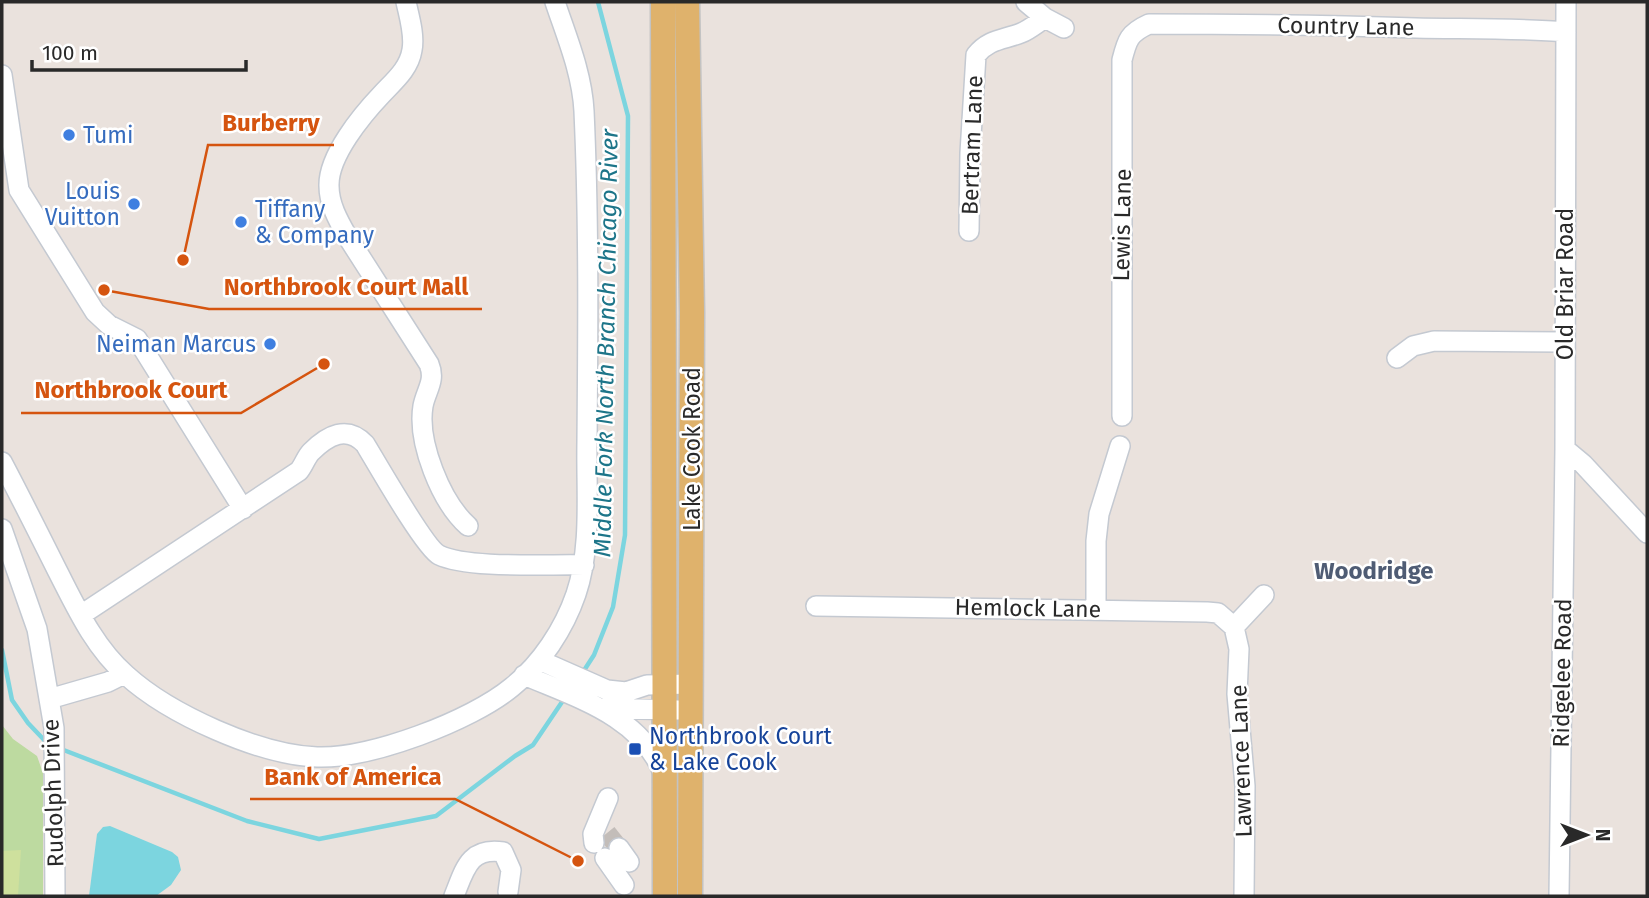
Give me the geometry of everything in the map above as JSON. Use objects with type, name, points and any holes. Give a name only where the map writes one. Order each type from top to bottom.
[{"type":"main road","name":"Lake Cook Road","points":[[663,2],[666,896]]},
{"type":"main road","name":"Lake Cook Road","points":[[687,2],[692,312],[690,896]]},
{"type":"street","points":[[406,2],[412,43],[409,58],[401,74],[374,103],[337,154],[330,173],[329,192],[335,214],[347,236],[433,373],[422,408],[423,438],[442,488],[459,519],[468,526]]},
{"type":"street","points":[[2,462],[80,614],[103,651],[124,674],[149,694],[189,717],[268,748],[315,757],[339,757],[410,739],[480,708],[514,686],[539,660],[564,622],[578,589],[584,565],[588,320],[584,111],[576,65],[555,2]]},
{"type":"street","points":[[1026,2],[1045,18],[1064,28]]},
{"type":"street","name":"Old Briar Road","points":[[1565,449],[1566,2]]},
{"type":"street","name":"Bertram Lane","points":[[970,231],[970,153],[976,55],[984,45],[1023,33],[1045,18]]},
{"type":"street","name":"Country Lane","points":[[1130,37],[1134,31],[1149,24],[1515,28],[1566,32]]},
{"type":"street","name":"Lewis Lane","points":[[1122,416],[1122,60],[1130,37]]},
{"type":"street","points":[[2,75],[19,190],[94,312],[109,325],[137,339],[243,509]]},
{"type":"street","points":[[1397,358],[1413,346],[1434,341],[1565,341]]},
{"type":"street","points":[[80,614],[299,471],[312,451],[340,433],[352,433],[365,444],[425,540],[439,555],[487,563],[584,565]]},
{"type":"street","points":[[1096,609],[1096,541],[1099,514],[1120,446]]},
{"type":"street","points":[[1565,449],[1583,464],[1647,533]]},
{"type":"street","name":"Ridgelee Road","points":[[1559,896],[1565,449]]},
{"type":"street","name":"Rudolph Drive","points":[[2,529],[37,629],[54,728],[55,896]]},
{"type":"street","points":[[1234,626],[1264,595]]},
{"type":"street","name":"Hemlock Lane","points":[[816,606],[1207,611],[1218,613],[1234,626]]},
{"type":"street","name":"Lawrence Lane","points":[[1234,626],[1239,649],[1237,694],[1245,786],[1244,896]]},
{"type":"street","points":[[539,660],[556,678]]},
{"type":"street","points":[[49,699],[108,682],[124,674]]},
{"type":"street","points":[[524,675],[556,678],[602,699],[665,710],[691,710]]},
{"type":"street","points":[[602,699],[647,685],[691,684]]},
{"type":"street","points":[[602,699],[655,755],[665,779]]},
{"type":"street","points":[[608,798],[610,849]]},
{"type":"street","points":[[454,896],[471,860],[481,852],[492,850],[503,852],[511,870],[508,892]]},
{"type":"green space","points":[[2,725],[13,739],[37,756],[43,773],[43,896],[2,896]]},
{"type":"green space","points":[[21,850],[18,896],[2,896],[2,851]]},
{"type":"water","points":[[110,826],[178,857],[181,870],[171,885],[156,896],[89,896],[97,834],[103,827]]},
{"type":"waterway","name":"Middle Fork North Branch Chicago River","points":[[583,672],[594,655],[613,607],[625,535],[628,116],[598,2]]},
{"type":"waterway","name":"Middle Fork North Branch Chicago River","points":[[2,650],[12,700],[28,723],[47,743]]},
{"type":"waterway","name":"Middle Fork North Branch Chicago River","points":[[61,749],[247,821],[319,839],[436,816],[533,745],[564,699]]},
{"type":"tunnel","points":[[607,833],[619,848]]},
{"type":"place","name":"Tumi","points":[[69,135]]},
{"type":"place","name":"Louis Vuitton","points":[[134,204]]},
{"type":"place","name":"Tiffany & Company","points":[[241,222]]},
{"type":"place","name":"Burberry","points":[[183,260]]},
{"type":"place","name":"Northbrook Court Mall","points":[[104,290]]},
{"type":"place","name":"Neiman Marcus","points":[[270,344]]},
{"type":"place","name":"Northbrook Court","points":[[324,364]]},
{"type":"place","name":"Northbrook Court & Lake Cook","points":[[635,749]]},
{"type":"place","name":"Bank of America","points":[[578,861]]},
{"type":"district","name":"Woodridge","points":[[1374,571]]}]
